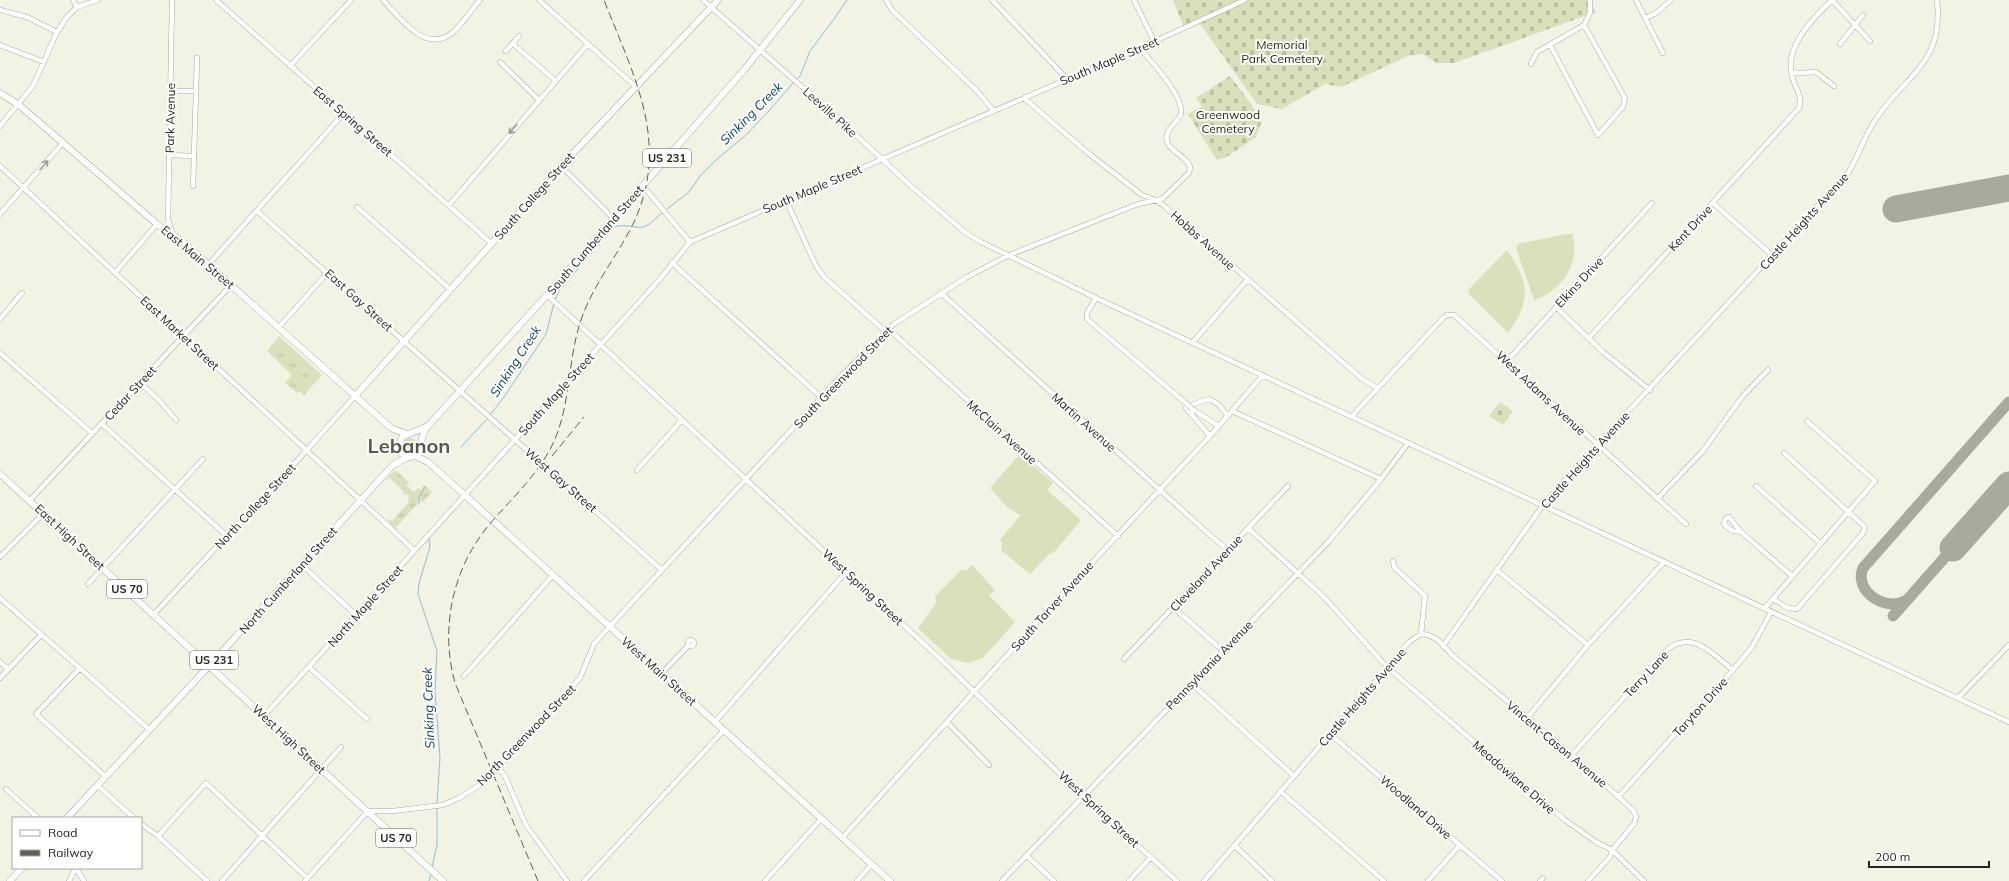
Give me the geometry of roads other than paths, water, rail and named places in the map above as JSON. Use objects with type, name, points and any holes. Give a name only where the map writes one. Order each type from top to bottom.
[{"type":"main road","name":"South College Street","points":[[355,396],[561,166],[718,0]]},
{"type":"main road","name":"South Cumberland Street","points":[[422,445],[422,436],[428,426],[547,295],[761,50],[800,0]]},
{"type":"main road","name":"East Main Street","points":[[0,93],[19,105],[157,224],[173,235],[279,327],[391,428],[408,434]]},
{"type":"main road","points":[[408,434],[428,426]]},
{"type":"main road","name":"East Main Street","points":[[391,428],[399,447]]},
{"type":"main road","points":[[408,434],[417,436],[422,445]]},
{"type":"main road","name":"US 231","points":[[399,447],[400,439],[408,434]]},
{"type":"main road","name":"US 231","points":[[408,457],[416,456],[422,445]]},
{"type":"main road","name":"West Main Street","points":[[422,445],[428,462]]},
{"type":"main road","points":[[399,447],[402,454],[408,457]]},
{"type":"main road","name":"North Cumberland Street","points":[[393,465],[399,447]]},
{"type":"main road","name":"West Main Street","points":[[416,456],[428,462],[466,496],[890,881]]},
{"type":"main road","name":"North Cumberland Street","points":[[68,817],[209,666],[393,465],[408,457]]},
{"type":"main road","name":"East High Street","points":[[0,474],[209,666]]},
{"type":"main road","name":"West High Street","points":[[209,666],[368,811]]},
{"type":"main road","name":"US 70","points":[[368,811],[444,881]]},
{"type":"main road","points":[[10,881],[21,869]]},
{"type":"street","points":[[73,0],[78,7]]},
{"type":"street","points":[[0,126],[19,105],[33,86],[57,32],[67,17],[78,7],[98,0]]},
{"type":"street","name":"Park Avenue","points":[[172,0],[168,220],[173,235]]},
{"type":"street","name":"East Spring Street","points":[[216,0],[491,243]]},
{"type":"street","points":[[290,66],[351,0]]},
{"type":"street","points":[[383,0],[421,37],[434,40],[440,39],[452,32],[480,0]]},
{"type":"street","points":[[539,0],[636,87]]},
{"type":"street","name":"Leeville Pike","points":[[703,0],[966,233],[1006,256],[2009,722]]},
{"type":"street","points":[[886,0],[892,10],[976,90],[994,111]]},
{"type":"street","points":[[992,0],[1067,78]]},
{"type":"street","points":[[1134,0],[1154,41]]},
{"type":"street","name":"South Maple Street","points":[[466,496],[690,242],[1067,78],[1140,48],[1245,0]]},
{"type":"street","points":[[1531,64],[1537,52],[1584,25],[1590,13],[1590,0]]},
{"type":"street","points":[[1636,0],[1663,53]]},
{"type":"street","points":[[1646,18],[1656,13],[1671,0]]},
{"type":"street","points":[[1834,86],[1816,72],[1791,72],[1793,56],[1803,32],[1811,21],[1832,0],[1854,23],[1854,26],[1870,41]]},
{"type":"street","name":"Castle Heights Avenue","points":[[1443,646],[1498,571],[1543,505],[1597,444],[1650,390],[1843,179],[1856,160],[1869,130],[1877,117],[1925,61],[1937,36],[1939,16],[1938,0]]},
{"type":"street","points":[[0,10],[27,18],[57,32]]},
{"type":"street","points":[[1840,44],[1863,15]]},
{"type":"street","points":[[1550,45],[1598,135],[1623,107],[1625,98],[1584,25]]},
{"type":"street","points":[[506,51],[519,36]]},
{"type":"street","points":[[513,44],[556,81]]},
{"type":"street","points":[[449,205],[588,44]]},
{"type":"street","points":[[0,45],[44,62]]},
{"type":"street","points":[[1140,48],[1173,90],[1180,102],[1181,114],[1168,131],[1167,141],[1171,148],[1188,162],[1190,167],[1189,173],[1162,199],[1156,200]]},
{"type":"street","points":[[193,186],[197,58]]},
{"type":"street","points":[[500,62],[539,100]]},
{"type":"street","name":"Kent Drive","points":[[1589,338],[1799,108],[1801,103],[1791,72]]},
{"type":"street","points":[[170,91],[196,91]]},
{"type":"street","name":"Hobbs Avenue","points":[[1024,98],[1088,153],[1142,195],[1156,200],[1362,379],[1378,388]]},
{"type":"street","points":[[208,265],[344,113]]},
{"type":"street","points":[[0,214],[63,143]]},
{"type":"street","points":[[169,155],[194,156]]},
{"type":"street","name":"East Market Street","points":[[0,166],[414,550]]},
{"type":"street","points":[[561,166],[613,218]]},
{"type":"street","points":[[642,185],[690,242]]},
{"type":"street","name":"McClain Avenue","points":[[786,200],[816,266],[824,276],[886,331],[894,334],[1118,536]]},
{"type":"street","name":"South Greenwood Street","points":[[610,627],[746,479],[886,331],[942,293],[984,267],[1006,256],[1132,206],[1156,200]]},
{"type":"street","name":"Elkins Drive","points":[[1507,361],[1652,203]]},
{"type":"street","points":[[1713,203],[1773,256]]},
{"type":"street","points":[[357,207],[450,289]]},
{"type":"street","name":"East Gay Street","points":[[257,212],[328,272],[460,390]]},
{"type":"street","points":[[115,273],[157,224]]},
{"type":"street","points":[[672,263],[822,398]]},
{"type":"street","points":[[279,327],[328,272]]},
{"type":"street","points":[[1193,342],[1247,280]]},
{"type":"street","name":"Cedar Street","points":[[30,500],[231,285]]},
{"type":"street","points":[[0,319],[22,293]]},
{"type":"street","name":"Martin Avenue","points":[[942,293],[1159,490],[1228,550]]},
{"type":"street","name":"West Spring Street","points":[[547,295],[974,691],[1083,796],[1177,881]]},
{"type":"street","points":[[1096,298],[1087,313],[1087,319],[1189,408],[1219,426]]},
{"type":"street","points":[[1556,307],[1589,338],[1650,390]]},
{"type":"street","name":"West Adams Avenue","points":[[1378,388],[1444,317],[1449,314],[1460,319],[1686,524]]},
{"type":"street","points":[[0,353],[92,433]]},
{"type":"street","points":[[1657,499],[1702,452],[1742,397],[1768,370]]},
{"type":"street","name":"South Tarver Avenue","points":[[842,838],[974,691],[1264,376]]},
{"type":"street","points":[[139,382],[159,400],[176,420]]},
{"type":"street","points":[[1352,416],[1378,388]]},
{"type":"street","name":"West Gay Street","points":[[460,390],[662,570]]},
{"type":"street","name":"North College Street","points":[[154,614],[307,450],[355,396]]},
{"type":"street","points":[[1189,408],[1191,405],[1209,399],[1218,404],[1228,416]]},
{"type":"street","points":[[1189,408],[1210,436]]},
{"type":"street","points":[[1232,411],[1381,479]]},
{"type":"street","points":[[637,470],[682,420]]},
{"type":"street","points":[[1765,608],[1875,480],[1807,421]]},
{"type":"street","points":[[102,424],[227,536]]},
{"type":"street","name":"Pennsylvania Avenue","points":[[1002,881],[1222,650],[1329,541],[1381,479],[1408,443]]},
{"type":"street","points":[[1772,599],[1788,608],[1797,609],[1863,533],[1865,527],[1784,454]]},
{"type":"street","points":[[88,584],[203,459]]},
{"type":"street","name":"Cleveland Avenue","points":[[1124,659],[1288,486]]},
{"type":"street","points":[[1756,486],[1820,543]]},
{"type":"street","name":"North Maple Street","points":[[264,716],[414,550],[466,496]]},
{"type":"street","points":[[0,557],[44,513]]},
{"type":"street","points":[[1248,528],[1332,605],[1387,667]]},
{"type":"street","points":[[1740,531],[1792,576]]},
{"type":"street","points":[[1393,561],[1394,566],[1425,596],[1421,634],[1435,638],[1443,646]]},
{"type":"street","points":[[1527,718],[1588,645],[1664,562]]},
{"type":"street","points":[[302,565],[356,615]]},
{"type":"street","points":[[1498,571],[1588,645]]},
{"type":"street","points":[[715,722],[846,572]]},
{"type":"street","points":[[464,676],[553,575]]},
{"type":"street","points":[[0,598],[41,636],[150,729]]},
{"type":"street","points":[[1174,608],[1222,650]]},
{"type":"street","name":"Taryton Drive","points":[[1619,796],[1752,647],[1771,612]]},
{"type":"street","name":"North Greenwood Street","points":[[368,811],[379,812],[432,808],[454,801],[475,788],[498,768],[580,678],[594,644],[610,627]]},
{"type":"street","name":"Castle Heights Avenue","points":[[1204,881],[1387,667],[1409,642],[1421,634]]},
{"type":"street","points":[[0,678],[41,636]]},
{"type":"street","name":"Terry Lane","points":[[1572,755],[1668,650],[1679,642],[1688,641],[1702,646],[1733,670]]},
{"type":"street","points":[[1958,698],[2009,645]]},
{"type":"street","points":[[662,674],[688,646]]},
{"type":"street","name":"Vincent-Cason Avenue","points":[[1443,646],[1631,807],[1635,814],[1636,820],[1612,850]]},
{"type":"street","points":[[0,662],[8,669]]},
{"type":"street","points":[[309,667],[367,719]]},
{"type":"street","name":"Meadowlane Drive","points":[[1387,667],[1565,820],[1596,842],[1612,850],[1644,881]]},
{"type":"street","points":[[80,668],[36,714],[105,776]]},
{"type":"street","points":[[1191,683],[1294,776]]},
{"type":"street","points":[[947,722],[989,765]]},
{"type":"street","points":[[584,881],[724,730]]},
{"type":"street","name":"Woodland Drive","points":[[1330,734],[1502,881]]},
{"type":"street","points":[[222,881],[341,747]]},
{"type":"street","points":[[498,768],[504,776],[526,825],[567,881]]},
{"type":"street","points":[[158,836],[206,782],[306,880],[368,811]]},
{"type":"street","points":[[97,785],[133,817]]},
{"type":"street","points":[[6,788],[37,817]]},
{"type":"street","points":[[1280,791],[1384,881]]},
{"type":"street","points":[[765,881],[821,819]]},
{"type":"street","points":[[142,825],[158,836],[207,881]]},
{"type":"street","points":[[1428,881],[1460,845]]},
{"type":"street","points":[[1234,846],[1272,881]]},
{"type":"street","points":[[1588,881],[1610,856],[1612,850]]},
{"type":"street","points":[[1027,856],[1054,881]]},
{"type":"street","points":[[1129,881],[1151,857]]},
{"type":"street","points":[[857,881],[872,864]]},
{"type":"street","points":[[69,881],[75,869]]},
{"type":"street","points":[[77,869],[84,881]]},
{"type":"waterway","name":"Sinking Creek","points":[[796,80],[800,76],[810,51],[847,0]]},
{"type":"waterway","name":"Sinking Creek","points":[[667,209],[689,192],[700,176],[717,159],[745,136],[794,82]]},
{"type":"waterway","name":"Sinking Creek","points":[[555,300],[559,291],[614,227],[643,227],[662,213]]},
{"type":"waterway","name":"Sinking Creek","points":[[490,415],[504,397],[546,334],[554,303]]},
{"type":"waterway","name":"Sinking Creek","points":[[461,447],[488,418]]},
{"type":"waterway","name":"Sinking Creek","points":[[419,504],[419,497],[425,487]]},
{"type":"waterway","name":"Sinking Creek","points":[[429,539],[430,547],[419,583],[418,594],[437,651],[435,691],[440,758],[437,803]]},
{"type":"waterway","name":"Sinking Creek","points":[[432,867],[437,845],[437,808]]},
{"type":"waterway","name":"Sinking Creek","points":[[429,881],[431,874]]},
{"type":"railway","points":[[538,881],[455,683],[451,663],[449,621],[452,600],[458,580],[476,542],[535,473],[556,437],[565,405],[576,337],[581,320],[597,285],[625,240],[643,198],[649,169],[649,140],[644,112],[637,84],[604,0]]},
{"type":"railway","points":[[552,456],[584,417]]},
{"type":"district","name":"Lebanon","points":[[409,445]]},
{"type":"park label","name":"Memorial Park Cemetery","points":[[1282,51]]},
{"type":"park label","name":"Greenwood Cemetery","points":[[1228,121]]}]
